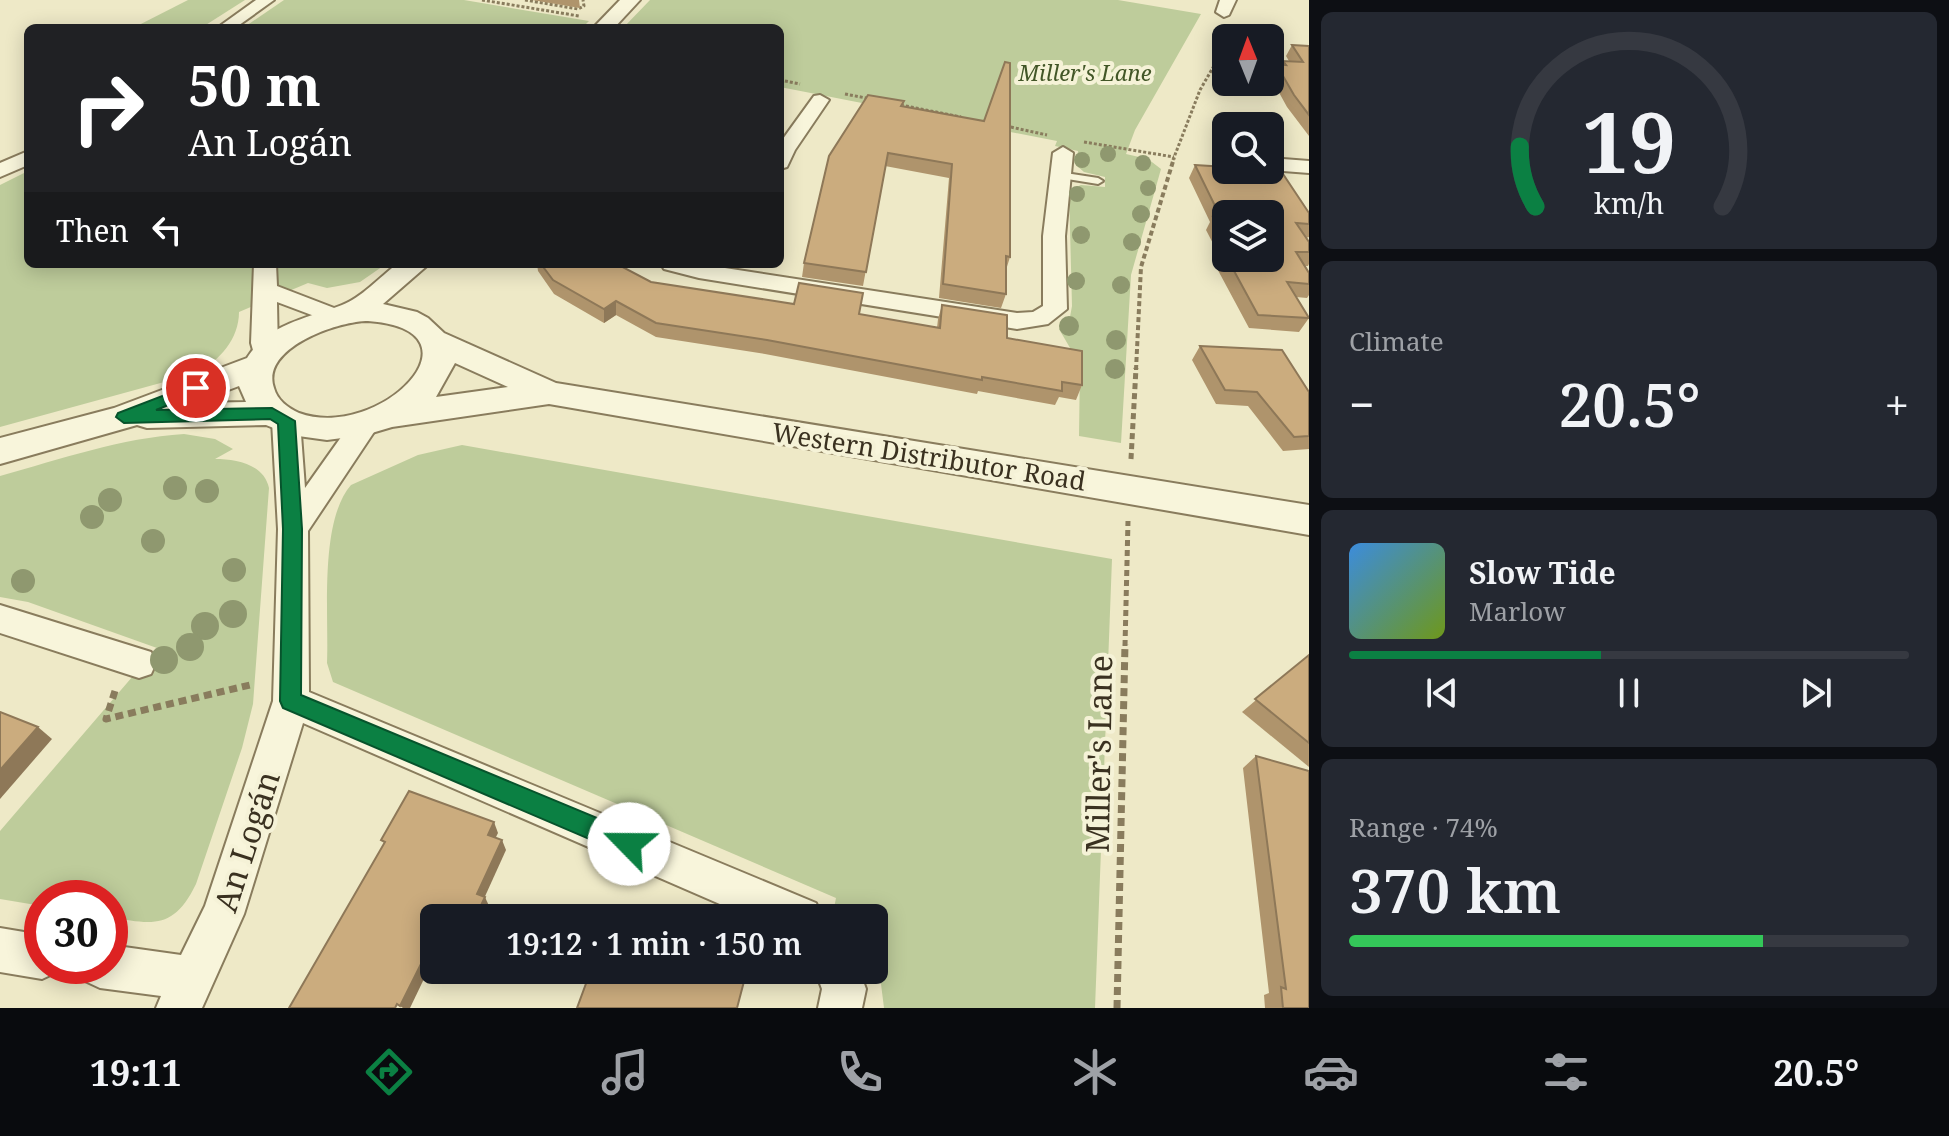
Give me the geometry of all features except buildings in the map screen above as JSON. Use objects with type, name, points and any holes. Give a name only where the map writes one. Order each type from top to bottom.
[{"type":"street","points":[[231,24],[266,0]]},
{"type":"street","points":[[597,23],[631,0]]},
{"type":"street","points":[[784,150],[816,93]]},
{"type":"street","points":[[712,268],[1017,321],[1039,319],[1051,314],[1056,301],[1054,236],[1062,151]]},
{"type":"street","points":[[0,171],[24,159]]},
{"type":"street","points":[[1284,165],[1309,167]]},
{"type":"street","points":[[265,268],[267,290],[256,384],[262,403],[279,417]]},
{"type":"street","points":[[0,451],[124,417],[261,360],[290,334],[344,314],[409,268]]},
{"type":"street","points":[[427,333],[428,268]]},
{"type":"street","points":[[124,417],[279,417],[310,427],[338,428],[377,419],[415,399],[432,380],[440,356],[427,333],[398,315],[344,314],[267,290]]},
{"type":"street","name":"Western Distributor Road","points":[[427,333],[549,393],[1309,520]]},
{"type":"street","name":"Western Distributor Road","points":[[377,419],[549,393]]},
{"type":"street","name":"An Logán","points":[[128,975],[186,994],[223,914],[238,872],[291,688],[293,529],[279,417]]},
{"type":"street","points":[[293,529],[377,419]]},
{"type":"street","points":[[0,619],[139,663]]},
{"type":"street","points":[[291,688],[770,904]]},
{"type":"street","points":[[0,950],[24,954]]},
{"type":"street","points":[[840,1008],[842,984]]},
{"type":"lane","points":[[1062,151],[1098,181]]},
{"type":"path","points":[[482,0],[597,23]]},
{"type":"path","points":[[525,0],[578,9],[584,6],[583,0]]},
{"type":"path","points":[[1131,466],[1138,284],[1174,157],[1200,90],[1212,69]]},
{"type":"path","points":[[784,81],[816,93]]},
{"type":"path","points":[[842,93],[873,99]]},
{"type":"path","points":[[889,103],[964,118]]},
{"type":"path","points":[[993,124],[1062,151],[1174,157]]},
{"type":"path","name":"Miller's Lane","points":[[1117,1008],[1128,513]]},
{"type":"path","points":[[139,663],[114,693],[106,719],[291,688]]},
{"type":"green space","points":[[188,0],[245,0],[207,24],[141,24]]},
{"type":"green space","points":[[284,0],[464,0],[589,21],[586,24],[249,24]]},
{"type":"green space","name":"Miller's Lane","points":[[650,0],[1118,0],[1201,14],[1135,130],[1126,154],[1148,159],[1161,169],[1131,275],[1121,443],[1079,436],[1080,365],[1059,329],[1070,317],[1072,306],[1069,190],[1081,185],[1105,187],[1105,177],[1084,172],[1076,165],[1078,151],[1055,146],[1057,141],[784,88],[784,24],[627,24]]},
{"type":"green space","points":[[24,173],[24,268],[380,268],[360,282],[327,288],[308,283],[239,312],[236,331],[227,348],[197,373],[0,427],[0,185]]},
{"type":"green space","points":[[184,434],[215,439],[233,449],[215,459],[248,464],[261,473],[269,488],[253,704],[242,748],[196,884],[188,899],[171,916],[151,922],[128,920],[128,880],[24,880],[24,903],[0,899],[0,831],[157,648],[28,602],[0,597],[0,476],[68,456]]},
{"type":"green space","points":[[462,445],[1112,559],[1095,1008],[884,1008],[881,984],[888,984],[888,904],[835,904],[836,898],[333,682],[327,663],[328,570],[334,522],[341,501],[351,485],[418,455]]},
{"type":"route","points":[[196,388],[124,417],[272,413],[286,421],[293,529],[291,701],[629,844]]}]
